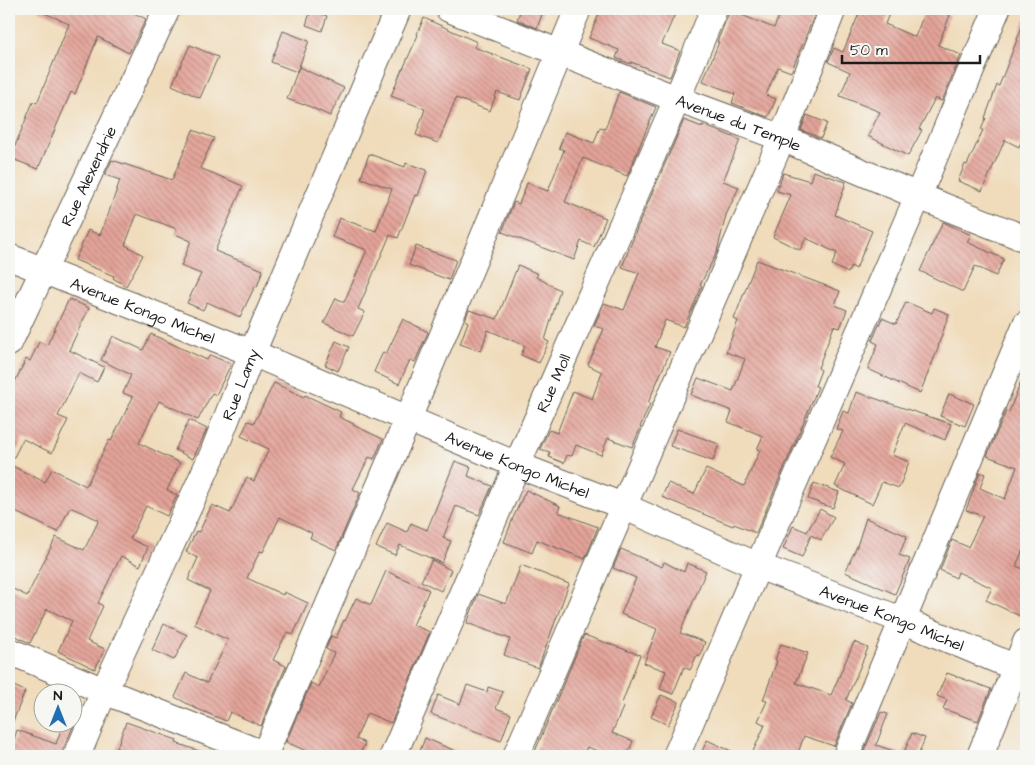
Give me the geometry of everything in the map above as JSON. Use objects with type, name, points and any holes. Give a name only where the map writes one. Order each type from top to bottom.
[{"type":"street","name":"Rue Alexendrie","points":[[9,343],[166,9]]},
{"type":"street","name":"Rue Lamy","points":[[77,756],[104,692],[212,456],[252,354],[398,9]]},
{"type":"street","name":"Avenue du Temple","points":[[449,9],[677,99],[782,138],[918,196],[1026,239]]},
{"type":"street","points":[[9,651],[104,692],[266,756],[578,9]]},
{"type":"street","name":"Rue Moll","points":[[393,756],[517,465],[677,99],[714,9]]},
{"type":"street","points":[[516,756],[782,138],[833,9]]},
{"type":"street","points":[[676,756],[997,9]]},
{"type":"street","name":"Avenue Kongo Michel","points":[[9,257],[252,354],[517,465],[623,506],[758,566],[902,620],[1021,670]]},
{"type":"street","points":[[846,756],[1026,324]]},
{"type":"street","points":[[980,756],[1021,670],[1026,642]]},
{"type":"building","points":[[36,9],[126,9],[146,19],[129,53],[98,37],[75,94],[71,92],[38,169],[10,158],[33,102],[37,103],[69,24]]},
{"type":"building","points":[[521,9],[544,9],[537,28],[517,20]]},
{"type":"building","points":[[601,9],[677,9],[662,44],[680,51],[670,77],[616,58],[619,50],[589,38]]},
{"type":"building","points":[[782,9],[817,9],[791,72],[778,67],[766,95],[776,99],[768,117],[732,103],[735,94],[703,81],[719,42],[717,42],[729,10],[774,28]]},
{"type":"building","points":[[861,9],[891,9],[885,24],[915,37],[926,9],[933,9],[950,15],[938,45],[961,55],[942,101],[935,98],[919,129],[922,130],[908,156],[868,136],[880,112],[840,96],[850,72],[828,62],[834,48],[843,52]]},
{"type":"building","points":[[311,10],[327,16],[322,31],[306,25]]},
{"type":"building","points":[[424,18],[477,42],[474,47],[532,69],[520,100],[497,92],[490,111],[456,98],[438,143],[416,135],[425,109],[391,96]]},
{"type":"building","points":[[1025,19],[1026,141],[1022,139],[1019,147],[1005,140],[982,191],[958,181],[983,130],[981,130],[997,85],[999,86]]},
{"type":"building","points":[[283,31],[309,41],[297,72],[271,62]]},
{"type":"building","points":[[190,45],[218,57],[200,98],[172,85]]},
{"type":"building","points":[[299,67],[344,88],[330,116],[304,104],[287,99]]},
{"type":"building","points":[[619,92],[656,107],[627,176],[583,158],[565,202],[606,218],[594,247],[581,241],[574,260],[502,232],[514,202],[519,204],[527,183],[548,191],[564,150],[559,148],[565,132],[594,143],[600,127],[605,129]]},
{"type":"building","points":[[807,115],[827,123],[821,138],[801,130]]},
{"type":"building","points":[[684,120],[740,140],[723,181],[739,187],[726,215],[717,252],[700,285],[702,286],[684,327],[665,320],[655,347],[670,352],[632,447],[608,438],[601,455],[576,445],[572,456],[567,455],[564,463],[549,457],[550,452],[540,449],[549,430],[557,433],[573,391],[592,399],[602,372],[588,365],[604,329],[594,326],[604,303],[624,310],[639,273],[622,267]]},
{"type":"building","points":[[193,130],[214,138],[200,168],[243,186],[215,251],[263,270],[257,287],[255,286],[240,317],[207,302],[203,310],[187,303],[201,274],[181,266],[191,241],[175,234],[177,229],[137,214],[125,245],[143,255],[126,286],[113,278],[114,276],[75,260],[88,230],[100,235],[109,212],[120,180],[105,175],[112,160],[172,180]]},
{"type":"building","points":[[369,154],[405,167],[406,163],[427,170],[418,196],[415,195],[398,238],[390,235],[358,309],[365,312],[353,336],[324,323],[336,298],[344,302],[367,250],[332,237],[339,218],[376,231],[392,189],[361,178]]},
{"type":"building","points":[[813,171],[846,182],[835,215],[872,231],[856,269],[851,266],[848,273],[832,265],[837,253],[806,238],[800,250],[773,237],[791,195],[777,191],[783,173],[810,181]]},
{"type":"building","points":[[943,222],[971,235],[967,242],[1004,259],[996,276],[975,266],[963,292],[920,271]]},
{"type":"building","points":[[416,246],[456,260],[449,280],[409,265]]},
{"type":"building","points":[[757,260],[840,291],[835,305],[847,310],[840,328],[834,326],[818,368],[821,370],[815,386],[818,387],[756,533],[734,524],[733,526],[662,497],[668,483],[694,494],[706,469],[744,486],[760,450],[757,449],[763,436],[728,422],[732,411],[691,395],[698,378],[733,391],[745,359],[726,352],[738,321],[734,319]]},
{"type":"building","points":[[518,265],[538,274],[536,277],[560,290],[545,340],[549,342],[539,363],[521,355],[525,346],[488,330],[481,351],[460,344],[468,322],[465,320],[469,310],[497,319]]},
{"type":"building","points":[[69,299],[89,308],[69,350],[104,367],[97,382],[79,373],[58,416],[68,420],[52,453],[23,439],[10,465],[45,482],[52,469],[86,486],[133,397],[123,393],[131,375],[101,360],[113,336],[143,350],[151,334],[207,360],[210,355],[231,364],[216,395],[212,393],[198,420],[159,401],[139,443],[180,463],[167,490],[177,495],[167,516],[146,506],[130,539],[148,547],[140,566],[121,556],[98,603],[103,606],[87,641],[105,649],[95,669],[58,651],[72,621],[47,609],[30,643],[9,633],[9,587],[27,596],[56,537],[84,550],[99,520],[70,507],[58,532],[9,509],[9,394],[26,359],[30,361],[39,342],[47,345]]},
{"type":"building","points":[[906,302],[932,313],[934,308],[949,314],[939,346],[920,393],[868,369],[878,344],[872,341],[882,318],[896,324]]},
{"type":"building","points":[[403,319],[428,332],[415,362],[410,360],[399,384],[374,372],[383,352],[386,354]]},
{"type":"building","points":[[336,341],[349,347],[338,371],[325,365]]},
{"type":"building","points":[[1025,371],[1026,543],[1016,566],[1026,570],[1026,619],[986,600],[992,588],[958,572],[956,578],[940,570],[952,540],[968,547],[983,516],[966,510],[980,472],[985,474],[980,488],[1005,499],[1017,467],[987,456],[1006,411],[1009,412]]},
{"type":"building","points":[[274,383],[341,412],[339,417],[383,439],[374,459],[369,457],[353,489],[360,493],[336,550],[310,538],[312,533],[280,517],[263,552],[260,551],[247,578],[283,595],[284,592],[308,603],[293,635],[287,632],[273,660],[286,666],[261,726],[230,712],[226,721],[175,697],[186,673],[207,683],[228,640],[194,624],[210,591],[188,580],[198,558],[186,552],[196,531],[199,532],[212,505],[230,513],[247,477],[254,481],[269,449],[241,436],[248,421],[254,423]]},
{"type":"building","points":[[856,392],[951,424],[945,440],[905,423],[892,455],[909,462],[899,488],[882,482],[872,504],[835,486],[845,464],[830,457],[843,431],[836,429],[843,411],[849,413]]},
{"type":"building","points":[[949,394],[974,404],[965,426],[940,416]]},
{"type":"building","points":[[189,420],[207,429],[193,459],[175,450]]},
{"type":"building","points":[[677,429],[719,444],[713,461],[670,446]]},
{"type":"building","points":[[455,461],[471,467],[468,476],[492,486],[479,515],[456,506],[443,538],[451,541],[442,563],[400,545],[395,555],[376,547],[387,523],[407,532],[411,523],[427,530]]},
{"type":"building","points":[[814,483],[839,492],[833,508],[808,499]]},
{"type":"building","points":[[526,490],[560,506],[558,512],[598,527],[585,559],[537,540],[532,553],[504,542]]},
{"type":"building","points":[[820,509],[834,517],[821,540],[811,535],[802,557],[783,549],[793,526],[807,532]]},
{"type":"building","points":[[866,518],[907,536],[899,555],[910,559],[895,594],[845,572],[857,546]]},
{"type":"building","points":[[621,549],[662,567],[664,562],[684,572],[687,563],[706,571],[680,633],[705,642],[700,656],[697,655],[690,670],[684,667],[673,694],[660,689],[666,671],[644,663],[657,629],[621,614],[636,578],[613,568]]},
{"type":"building","points":[[432,560],[451,570],[441,591],[421,581]]},
{"type":"building","points":[[521,565],[569,584],[538,668],[504,655],[510,639],[467,623],[478,594],[506,604]]},
{"type":"building","points":[[386,571],[429,590],[413,625],[430,632],[391,723],[367,713],[356,739],[365,743],[359,756],[318,756],[286,742],[311,683],[319,687],[334,653],[326,649],[331,636],[336,638],[356,598],[371,605]]},
{"type":"building","points":[[164,624],[187,635],[174,660],[152,650]]},
{"type":"building","points":[[584,635],[640,655],[622,703],[624,705],[612,733],[633,741],[627,756],[612,756],[587,747],[583,756],[533,756]]},
{"type":"building","points":[[854,642],[868,648],[846,700],[852,703],[834,746],[804,736],[797,756],[751,756],[765,725],[758,721],[767,701],[763,700],[781,644],[808,653],[796,683],[831,695]]},
{"type":"building","points":[[947,673],[991,689],[978,721],[943,709],[947,700],[937,696]]},
{"type":"building","points":[[9,684],[25,691],[10,729],[9,729]]},
{"type":"building","points":[[467,685],[487,692],[488,687],[503,692],[496,708],[511,714],[501,741],[431,714],[438,695],[460,704]]},
{"type":"building","points":[[661,695],[679,702],[668,725],[651,717]]},
{"type":"building","points":[[881,712],[888,714],[876,745],[903,755],[912,733],[925,738],[918,756],[862,756]]},
{"type":"building","points":[[126,722],[177,740],[176,743],[208,754],[207,756],[114,756]]},
{"type":"building","points":[[17,730],[56,744],[60,732],[71,732],[62,756],[9,756]]},
{"type":"building","points":[[425,738],[467,756],[418,756]]},
{"type":"building","points":[[707,740],[742,756],[700,756]]}]
